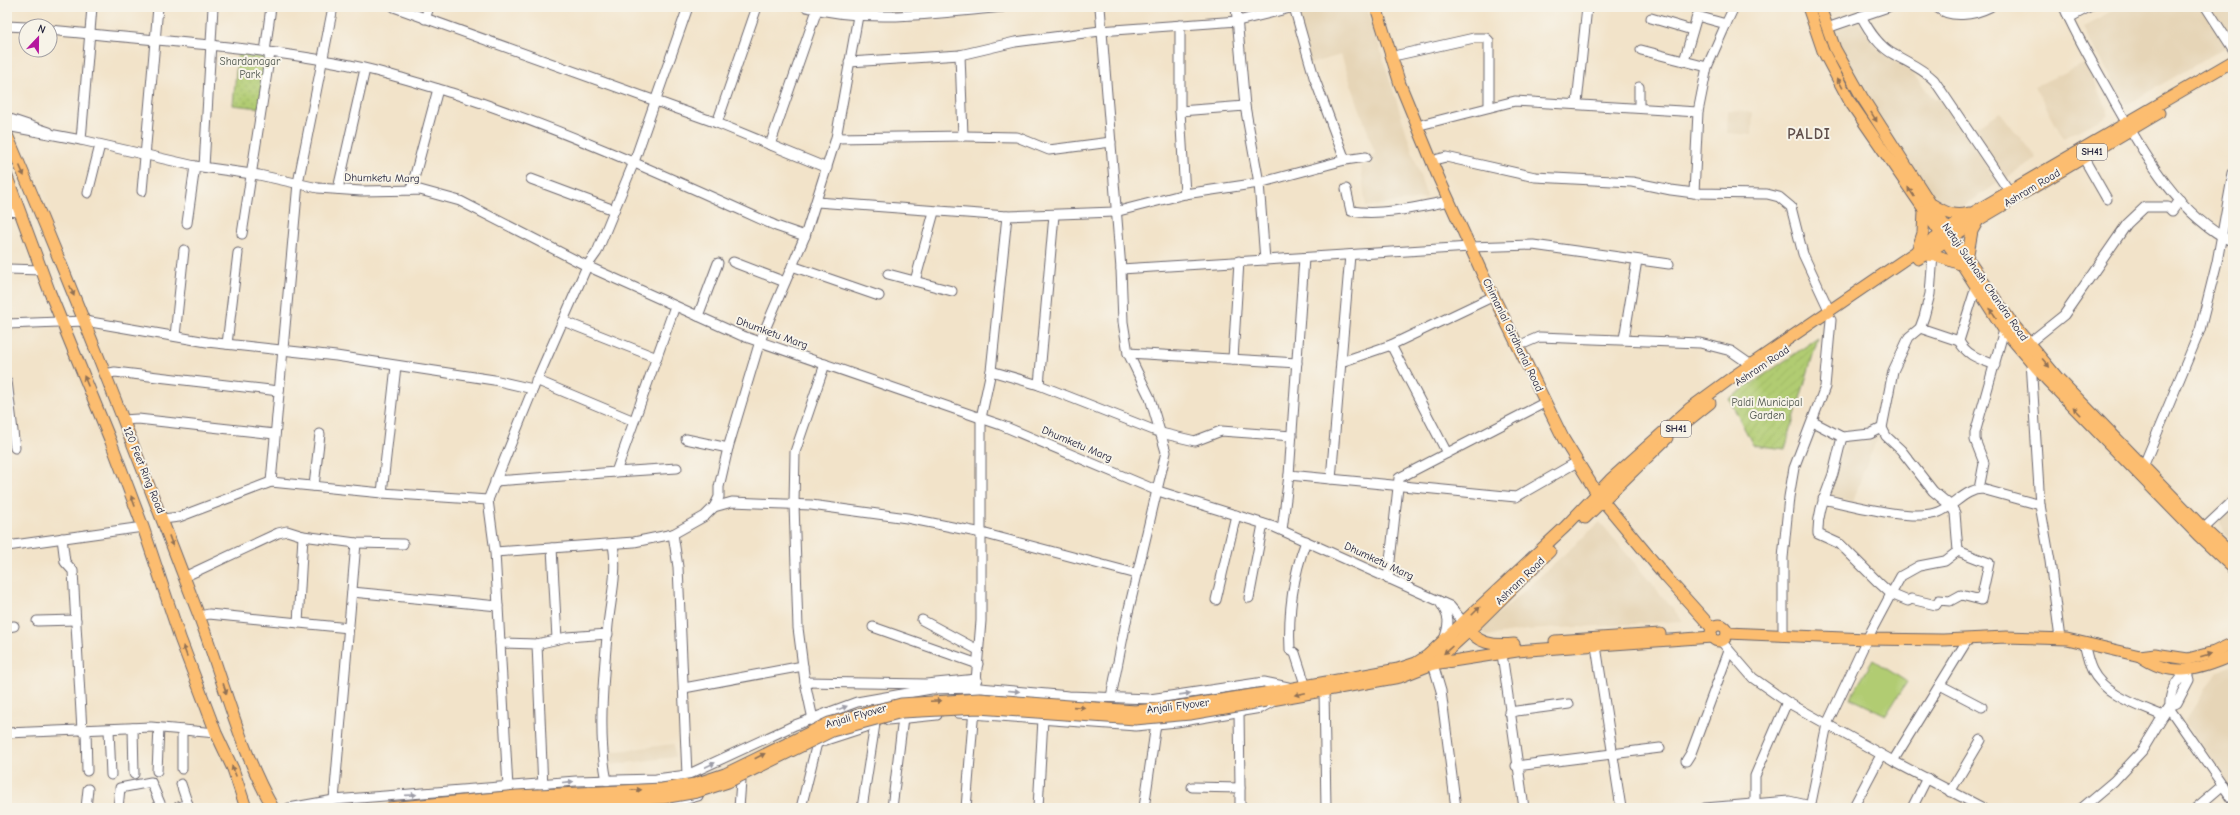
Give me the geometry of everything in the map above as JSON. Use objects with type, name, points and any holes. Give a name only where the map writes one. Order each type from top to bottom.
[{"type":"main road","name":"Chimanlal Girdharlal Road","points":[[1376,7],[1400,84],[1449,201],[1525,343],[1570,437],[1603,495]]},
{"type":"main road","name":"Chimanlal Girdharlal Road","points":[[1383,7],[1406,82],[1473,247],[1494,296],[1577,462],[1667,578],[1717,632]]},
{"type":"main road","points":[[1808,7],[1823,51],[1850,102],[1928,208],[1957,216],[1977,216],[1965,262],[1925,254],[1923,234],[1928,208],[1835,49],[1820,7]]},
{"type":"main road","name":"Ashram Road","points":[[1977,216],[2083,157],[2129,126],[2233,61]]},
{"type":"main road","name":"Ashram Road","points":[[1269,698],[1400,677],[1430,660],[1603,495],[1689,409],[1751,365],[1925,254],[1947,236],[2009,192],[2233,69]]},
{"type":"main road","name":"120 Feet Ring Road","points":[[7,135],[85,321],[200,616],[251,763],[273,808]]},
{"type":"main road","name":"120 Feet Ring Road","points":[[7,177],[62,323],[143,527],[180,638],[216,732],[233,769],[246,808]]},
{"type":"main road","name":"Netaji Subhash Chandra Road","points":[[1928,208],[1965,262],[2012,323],[2057,377],[2143,467],[2233,568]]},
{"type":"main road","name":"Netaji Subhash Chandra Road","points":[[1965,262],[1976,287],[2004,330],[2031,361],[2201,532],[2233,556]]},
{"type":"main road","name":"Ashram Road","points":[[1603,495],[1675,430],[1738,382],[1830,316]]},
{"type":"main road","points":[[1466,627],[1476,638],[1501,649],[1596,646],[1717,632]]},
{"type":"main road","name":"Ashram Road","points":[[1288,687],[1398,669],[1430,660],[1444,641],[1466,627]]},
{"type":"main road","points":[[1430,660],[1501,649],[1717,632],[1867,639],[1968,639],[2006,637],[2060,639],[2140,656],[2155,654],[2188,659],[2214,652],[2233,643]]},
{"type":"main road","points":[[2140,656],[2153,665],[2187,672],[2233,655]]},
{"type":"main road","name":"Anjali Flyover","points":[[482,808],[548,802],[663,798],[697,792],[728,782],[832,731],[902,712],[978,708],[1135,719],[1190,714],[1269,698],[1288,687]]},
{"type":"main road","name":"Anjali Flyover","points":[[388,808],[518,796],[662,789],[695,784],[725,774],[829,723],[872,710],[908,703],[979,699],[1135,711],[1269,698]]},
{"type":"main road","points":[[264,808],[269,808]]},
{"type":"street","points":[[81,140],[92,7]]},
{"type":"street","points":[[142,191],[158,7]]},
{"type":"street","points":[[187,223],[199,167],[213,7]]},
{"type":"street","points":[[242,234],[252,174],[268,53],[271,7]]},
{"type":"street","points":[[271,482],[298,184],[333,7]]},
{"type":"street","points":[[394,7],[717,123],[827,168]]},
{"type":"street","points":[[425,18],[429,7]]},
{"type":"street","points":[[508,788],[495,552],[488,500],[534,384],[587,266],[597,252],[634,162],[688,7]]},
{"type":"street","points":[[717,123],[757,7]]},
{"type":"street","points":[[806,7],[858,16],[892,17],[955,9],[1003,7]]},
{"type":"street","points":[[892,17],[893,7]]},
{"type":"street","points":[[1100,7],[1100,31],[1111,142],[1115,212],[1121,269],[1123,322],[1128,353],[1150,398],[1166,452],[1158,491],[1137,574],[1111,697]]},
{"type":"street","points":[[1236,7],[1245,106],[1259,183],[1265,260]]},
{"type":"street","points":[[850,62],[960,55],[1015,42],[1100,31],[1238,21],[1294,7],[1314,77],[1345,160]]},
{"type":"street","points":[[1577,103],[1587,7]]},
{"type":"street","points":[[1694,193],[1698,112],[1707,67],[1734,7]]},
{"type":"street","points":[[1827,28],[1888,7]]},
{"type":"street","points":[[1936,7],[1952,15],[1981,12],[1990,7]]},
{"type":"street","points":[[2064,7],[2129,126],[2170,190],[2202,224],[2233,242]]},
{"type":"street","points":[[2069,18],[2089,7]]},
{"type":"street","points":[[2206,7],[2233,49]]},
{"type":"street","points":[[770,145],[817,10]]},
{"type":"street","points":[[495,552],[613,544],[673,534],[705,516],[714,507],[719,496],[719,487],[728,448],[760,341],[805,236],[836,138],[858,16]]},
{"type":"street","points":[[1684,61],[1697,16],[1726,24]]},
{"type":"street","points":[[1861,16],[1878,42],[1894,55],[1924,70],[1934,80],[2009,192]]},
{"type":"street","points":[[1651,18],[1692,30]]},
{"type":"street","points":[[1180,25],[1180,111],[1184,194]]},
{"type":"street","points":[[7,26],[18,27]]},
{"type":"street","points":[[58,31],[210,45],[322,60],[365,69],[438,89],[509,112],[634,162],[776,226],[805,236]]},
{"type":"street","points":[[1398,55],[1474,38],[1486,38],[1489,41],[1489,108]]},
{"type":"street","points":[[1641,50],[1707,67]]},
{"type":"street","points":[[960,55],[963,136]]},
{"type":"street","points":[[338,189],[365,69]]},
{"type":"street","points":[[1639,87],[1639,107]]},
{"type":"street","points":[[411,190],[438,89]]},
{"type":"street","points":[[1424,124],[1515,100],[1698,112]]},
{"type":"street","points":[[1180,111],[1245,106]]},
{"type":"street","points":[[7,118],[43,128],[54,134]]},
{"type":"street","points":[[7,126],[43,134],[54,134]]},
{"type":"street","name":"Dhumketu Marg","points":[[54,134],[199,167],[252,174],[298,184],[361,191],[420,190],[460,201],[587,266],[740,335],[981,418],[1158,491],[1282,530],[1450,606],[1466,627]]},
{"type":"street","points":[[836,138],[963,136],[1017,137],[1049,150],[1111,142]]},
{"type":"street","points":[[88,193],[100,144]]},
{"type":"street","points":[[817,202],[934,212],[1007,216],[1115,212],[1184,194],[1259,183],[1345,160],[1366,157]]},
{"type":"street","points":[[2083,157],[2107,199]]},
{"type":"street","points":[[1438,159],[1446,158],[1535,177],[1632,182],[1694,193],[1767,194],[1779,197],[1791,207],[1803,254],[1830,316],[1825,387],[1813,422],[1794,468],[1788,504],[1782,593],[1783,636]]},
{"type":"street","points":[[2143,467],[2200,330],[2222,237],[2233,173]]},
{"type":"street","points":[[531,179],[614,210]]},
{"type":"street","points":[[1346,189],[1351,211],[1364,213],[1415,208],[1449,201]]},
{"type":"street","points":[[2029,343],[2064,315],[2127,224],[2145,207],[2168,208],[2172,211],[2180,200]]},
{"type":"street","points":[[7,211],[20,212]]},
{"type":"street","points":[[916,282],[934,212]]},
{"type":"street","points":[[1039,385],[1054,215]]},
{"type":"street","points":[[966,808],[981,621],[981,418],[991,370],[1007,216]]},
{"type":"street","points":[[1121,269],[1473,247],[1533,245],[1669,264]]},
{"type":"street","points":[[175,336],[184,250]]},
{"type":"street","points":[[227,344],[238,253]]},
{"type":"street","points":[[1925,254],[1930,294],[1920,328],[1909,337],[1893,371],[1882,428],[1886,436],[1901,450],[1933,491],[1951,506],[1955,513],[1958,551]]},
{"type":"street","points":[[1331,479],[1350,255]]},
{"type":"street","points":[[1282,530],[1289,475],[1304,258]]},
{"type":"street","points":[[1624,339],[1637,260]]},
{"type":"street","points":[[1233,359],[1240,261]]},
{"type":"street","points":[[733,262],[785,282]]},
{"type":"street","points":[[698,316],[718,263]]},
{"type":"street","points":[[792,266],[879,296]]},
{"type":"street","points":[[7,269],[42,270]]},
{"type":"street","points":[[888,274],[952,291]]},
{"type":"street","points":[[1959,341],[1976,287]]},
{"type":"street","points":[[1341,362],[1391,345],[1494,296]]},
{"type":"street","points":[[616,472],[675,306]]},
{"type":"street","points":[[7,324],[85,321],[227,344],[282,350],[494,380],[534,384],[634,421]]},
{"type":"street","points":[[563,321],[657,358]]},
{"type":"street","points":[[1920,328],[1959,341],[1964,350],[1972,357],[1995,365]]},
{"type":"street","points":[[1979,489],[1984,463],[1975,433],[2004,330]]},
{"type":"street","points":[[1525,343],[1539,337],[1700,343],[1731,351],[1751,365]]},
{"type":"street","points":[[1391,345],[1447,453]]},
{"type":"street","points":[[1128,353],[1297,364]]},
{"type":"street","points":[[2031,361],[2040,505],[2048,547],[2060,639]]},
{"type":"street","points":[[801,808],[817,743],[814,718],[802,666],[794,561],[795,452],[825,364]]},
{"type":"street","points":[[382,493],[396,366]]},
{"type":"street","points":[[991,370],[1039,385],[1161,433],[1195,441],[1221,431],[1292,436]]},
{"type":"street","points":[[105,374],[116,372],[279,391]]},
{"type":"street","points":[[7,381],[15,448]]},
{"type":"street","points":[[1388,579],[1399,478],[1546,402]]},
{"type":"street","points":[[123,420],[138,419],[275,434]]},
{"type":"street","points":[[1813,422],[1842,437],[1870,434],[1882,428]]},
{"type":"street","points":[[314,486],[320,434]]},
{"type":"street","points":[[1842,437],[1832,475],[1823,499],[1818,522],[1818,534],[1840,544],[1891,594],[1908,601],[1911,599],[1936,605],[1940,600],[1950,601],[1961,595],[1980,600],[1989,564],[1958,551]]},
{"type":"street","points":[[686,439],[728,448]]},
{"type":"street","points":[[1289,475],[1516,497],[1577,462]]},
{"type":"street","points":[[495,481],[677,468]]},
{"type":"street","points":[[163,519],[179,517],[271,482],[382,493],[488,500]]},
{"type":"street","points":[[1823,499],[1912,515],[1938,513],[1951,506],[1974,489],[1979,489],[2040,505]]},
{"type":"street","points":[[2201,532],[2233,501]]},
{"type":"street","points":[[714,507],[732,502],[794,504],[907,518],[982,533],[1137,574]]},
{"type":"street","points":[[1216,600],[1236,515]]},
{"type":"street","points":[[1249,598],[1264,524]]},
{"type":"street","points":[[7,546],[143,527]]},
{"type":"street","points":[[184,577],[278,533],[287,531],[303,536],[356,543],[403,544]]},
{"type":"street","points":[[673,534],[678,567],[687,774]]},
{"type":"street","points":[[298,623],[303,536]]},
{"type":"street","points":[[62,538],[65,562],[73,571],[87,771]]},
{"type":"street","points":[[1305,684],[1295,653],[1290,650],[1289,636],[1294,575],[1306,541]]},
{"type":"street","points":[[334,800],[356,543]]},
{"type":"street","points":[[607,781],[603,750],[602,694],[614,594],[616,561],[613,544]]},
{"type":"street","points":[[552,548],[557,639]]},
{"type":"street","points":[[1711,808],[1789,802],[1811,807],[1827,724],[1867,639],[1901,576],[1919,566],[1945,561],[1958,551]]},
{"type":"street","points":[[352,592],[498,606]]},
{"type":"street","points":[[1439,601],[1447,613],[1449,625],[1444,641]]},
{"type":"street","points":[[200,616],[209,614],[349,628]]},
{"type":"street","points":[[36,621],[76,620]]},
{"type":"street","points":[[922,620],[978,650]]},
{"type":"street","points":[[873,627],[978,664]]},
{"type":"street","points":[[1717,632],[1729,651],[1754,678],[1787,702],[1881,755],[1927,778],[1950,792],[1984,808]]},
{"type":"street","points":[[500,643],[537,644],[557,639],[608,634]]},
{"type":"street","points":[[1893,761],[1968,639]]},
{"type":"street","points":[[2084,643],[2092,670],[2105,687],[2118,697],[2163,716]]},
{"type":"street","points":[[537,644],[544,808]]},
{"type":"street","points":[[1596,646],[1621,808]]},
{"type":"street","points":[[1501,649],[1516,766],[1524,808]]},
{"type":"street","points":[[1686,761],[1691,753],[1729,651]]},
{"type":"street","points":[[2188,659],[2187,672],[2180,677],[2169,699],[2170,707],[2233,800]]},
{"type":"street","points":[[1430,660],[1441,691],[1456,808]]},
{"type":"street","points":[[684,688],[802,666]]},
{"type":"street","points":[[805,682],[926,684],[976,679]]},
{"type":"street","points":[[288,808],[334,800],[508,788],[542,784],[656,779],[687,774],[814,718],[858,702],[931,690],[975,688],[1150,699],[1264,682],[1288,687]]},
{"type":"street","points":[[1940,685],[1982,708]]},
{"type":"street","points":[[1324,690],[1326,808]]},
{"type":"street","points":[[548,808],[673,803],[741,781],[817,743],[875,724],[903,718],[959,713],[1136,726],[1261,708],[1269,698]]},
{"type":"street","points":[[1755,804],[1755,776],[1787,702]]},
{"type":"street","points":[[1509,712],[1570,704]]},
{"type":"street","points":[[2082,808],[2114,781],[2142,751],[2170,707]]},
{"type":"street","points":[[1239,711],[1240,808]]},
{"type":"street","points":[[892,808],[903,718]]},
{"type":"street","points":[[1038,808],[1043,719]]},
{"type":"street","points":[[862,808],[875,724]]},
{"type":"street","points":[[1144,808],[1156,724]]},
{"type":"street","points":[[7,733],[133,728],[159,728],[216,732]]},
{"type":"street","points":[[133,728],[134,774]]},
{"type":"street","points":[[157,771],[159,728]]},
{"type":"street","points":[[109,730],[111,775]]},
{"type":"street","points":[[182,730],[182,770]]},
{"type":"street","points":[[1950,792],[1981,740]]},
{"type":"street","points":[[1516,766],[1660,748]]},
{"type":"street","points":[[1853,808],[1881,755]]},
{"type":"street","points":[[1912,808],[1927,778]]},
{"type":"street","points":[[739,808],[741,781]]},
{"type":"street","points":[[118,808],[120,788],[151,782],[162,808]]},
{"type":"street","points":[[176,808],[188,806],[181,784]]},
{"type":"street","points":[[2196,808],[2223,786]]},
{"type":"street","points":[[1192,787],[1240,788]]},
{"type":"street","points":[[86,808],[88,789]]},
{"type":"shaded area","points":[[1294,7],[1367,7],[1427,198],[1366,207],[1361,167],[1375,153],[1341,55],[1309,64]]},
{"type":"shaded area","points":[[2119,7],[2233,7],[2233,43],[2126,105],[2083,27]]},
{"type":"shaded area","points":[[1859,22],[1880,51],[1912,73],[1934,99],[1941,99],[1998,183],[1961,208],[1950,207],[1933,199],[1871,114],[1827,30]]},
{"type":"shaded area","points":[[2086,63],[2109,115],[2063,138],[2035,86]]},
{"type":"shaded area","points":[[1728,111],[1753,112],[1752,135],[1727,133]]},
{"type":"shaded area","points":[[2000,112],[2036,158],[2004,180],[1971,131]]},
{"type":"shaded area","points":[[1879,435],[1863,472],[1853,503],[1827,496],[1846,440]]},
{"type":"shaded area","points":[[2233,494],[2233,542],[2224,534],[2219,520],[2219,509]]},
{"type":"shaded area","points":[[1600,522],[1683,621],[1527,630],[1487,636],[1480,628],[1504,609]]},
{"type":"shaded area","points":[[2233,665],[2233,792],[2184,722],[2218,671]]},
{"type":"shaded area","points":[[674,744],[675,757],[610,765],[609,752]]},
{"type":"green space","name":"Shardanagar Park","points":[[238,50],[266,54],[260,108],[233,105]]},
{"type":"green space","name":"Paldi Municipal Garden","points":[[1818,338],[1785,449],[1753,445],[1729,399]]},
{"type":"green space","points":[[1873,660],[1907,682],[1886,715],[1850,698]]},
{"type":"district","name":"PALDI","points":[[1809,134]]}]
